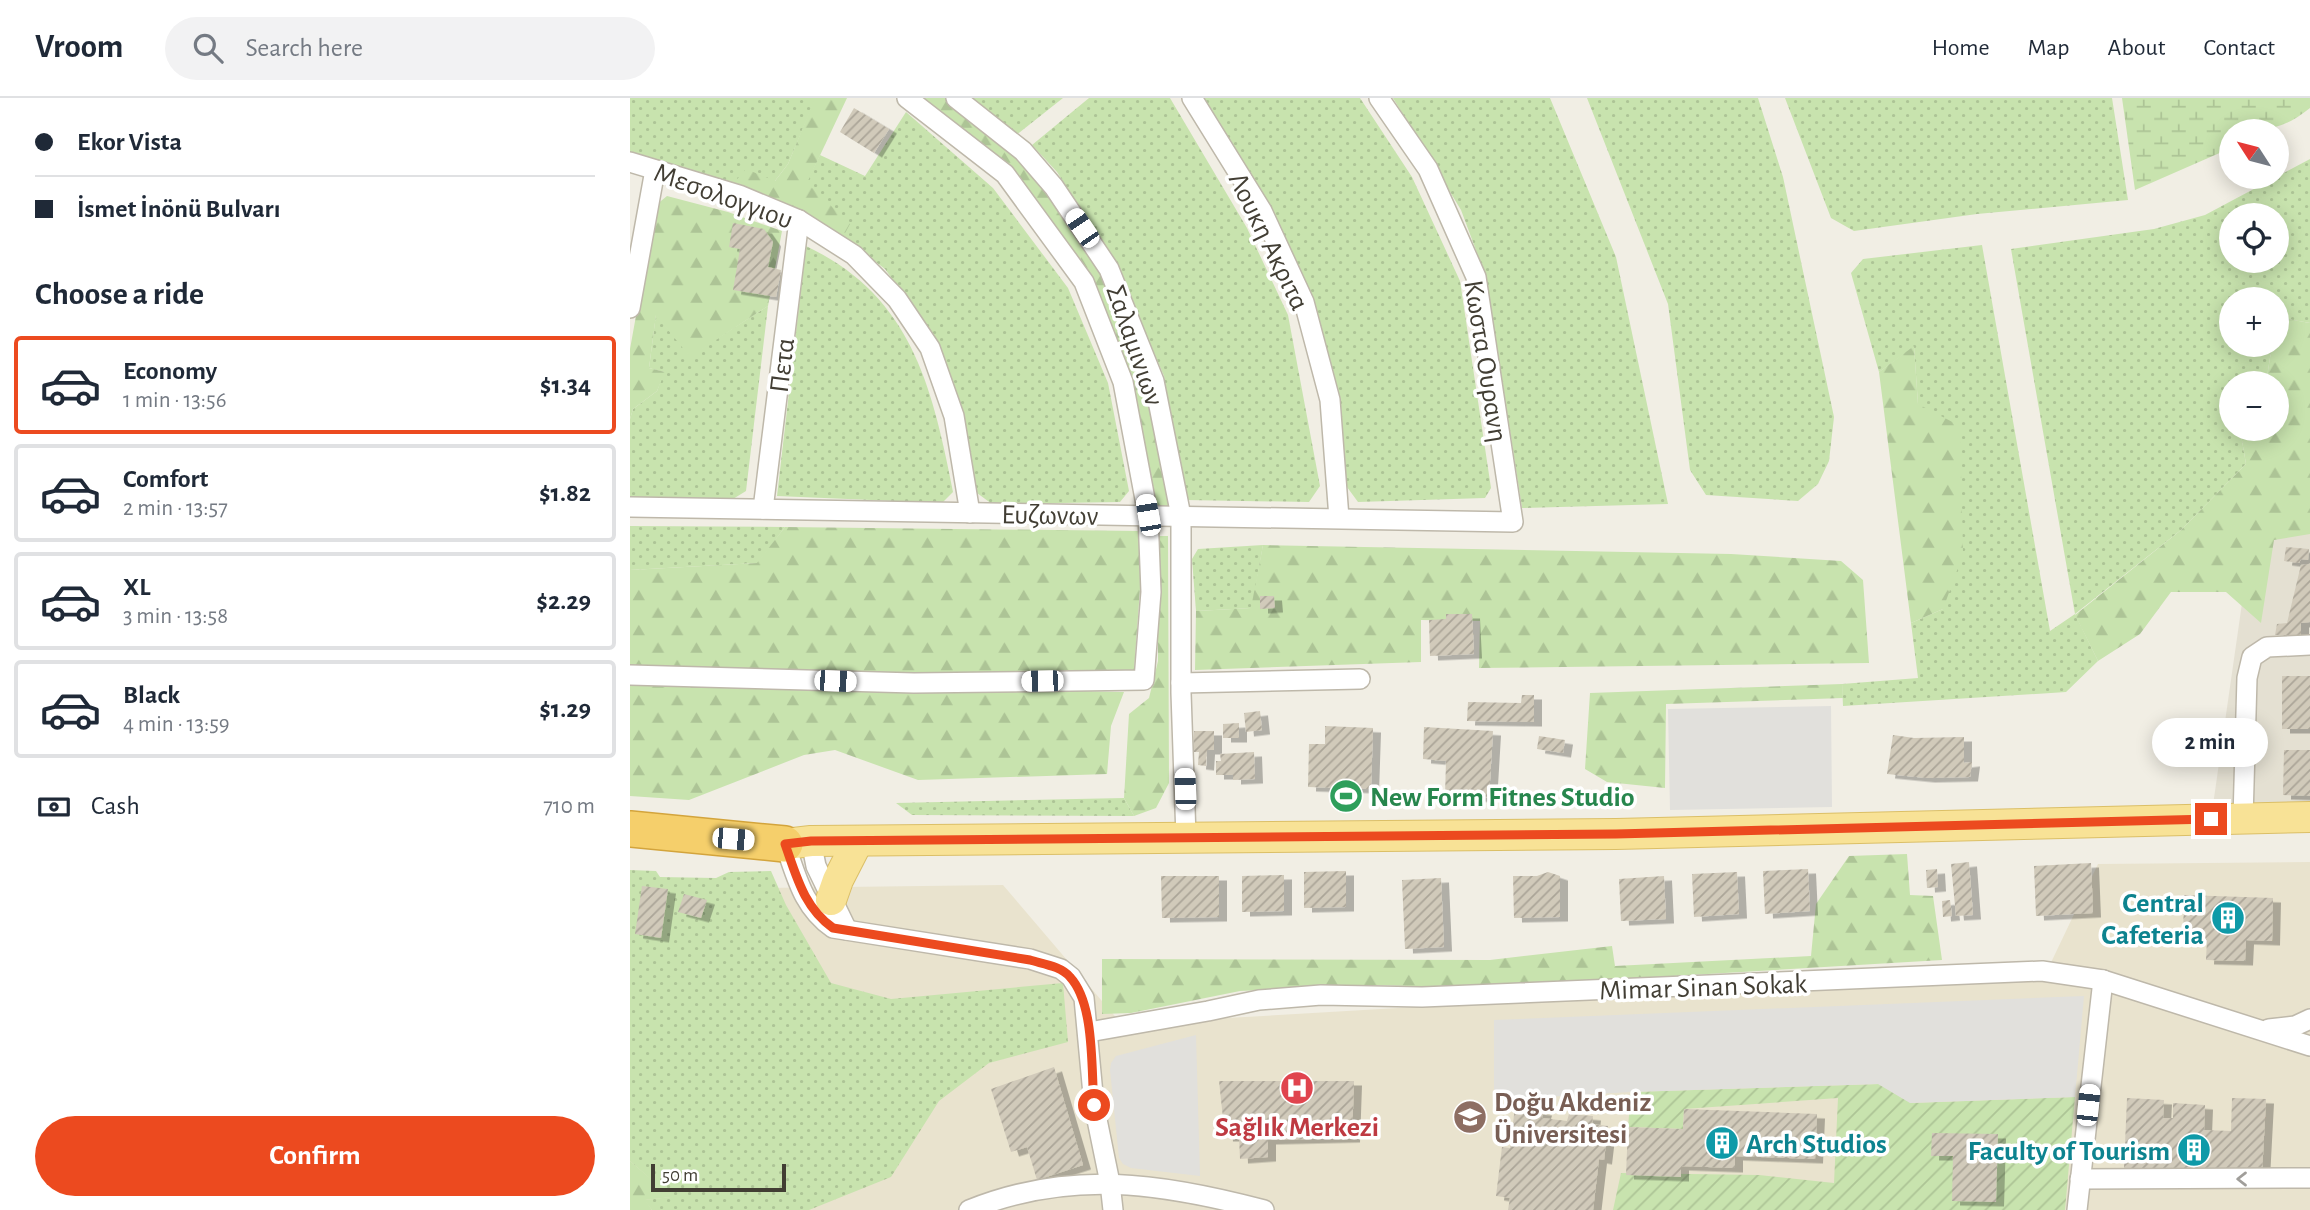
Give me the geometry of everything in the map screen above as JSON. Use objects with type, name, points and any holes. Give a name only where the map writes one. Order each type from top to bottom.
[{"type":"highway","points":[[630,829],[798,843]]},
{"type":"highway","points":[[630,852],[677,853],[798,843]]},
{"type":"main road","points":[[798,843],[1186,836],[1627,833],[2310,817]]},
{"type":"main road","points":[[831,900],[858,841]]},
{"type":"street","name":"Σαλαμινιων","points":[[630,675],[914,684],[1144,680],[1150,592],[1148,515],[1123,382],[1084,282],[1005,174],[907,98]]},
{"type":"street","name":"Σαλαμινιων","points":[[956,98],[1023,151],[1054,187],[1109,269],[1154,381],[1181,516],[1181,688],[1186,836]]},
{"type":"street","name":"Λουκη Ακριτα","points":[[1192,98],[1262,211],[1304,302],[1330,400],[1339,518]]},
{"type":"street","name":"Κωστα Ουρανη","points":[[1379,98],[1428,169],[1476,277],[1513,522]]},
{"type":"street","name":"Μεσολογγιου","points":[[630,162],[739,195],[799,220],[854,255],[897,299],[930,348],[954,416],[970,513]]},
{"type":"street","points":[[630,308],[655,170]]},
{"type":"street","name":"Πετα","points":[[763,509],[799,220]]},
{"type":"street","name":"Ευζωνων","points":[[630,507],[1513,522]]},
{"type":"street","points":[[2243,818],[2247,678],[2252,657],[2267,647],[2310,645]]},
{"type":"street","points":[[1181,688],[1360,679]]},
{"type":"street","points":[[798,843],[816,866],[847,930]]},
{"type":"street","points":[[798,843],[808,903],[818,918],[833,928],[1030,960],[1061,969],[1071,977],[1084,998],[1094,1105],[1113,1210]]},
{"type":"street","name":"Mimar Sinan Sokak","points":[[1088,1032],[1259,1000],[1310,996],[1423,997],[2042,971],[2102,981],[2310,1046]]},
{"type":"street","points":[[2077,1210],[2102,981]]},
{"type":"street","points":[[2264,1030],[2295,1026],[2310,1019]]},
{"type":"street","points":[[2080,1179],[2310,1178]]},
{"type":"street","points":[[970,1210],[1019,1192],[1110,1183],[1191,1192],[1264,1210]]},
{"type":"shaded area","points":[[2310,487],[2310,817],[2211,819],[2258,492]]},
{"type":"shaded area","points":[[1831,706],[1832,807],[1670,810],[1668,709]]},
{"type":"shaded area","name":"Doğu Akdeniz Üniversitesi","points":[[2310,862],[2310,1210],[630,1210],[630,886],[668,889],[1003,885],[1119,1021],[1125,1024],[1894,979],[2046,973],[2098,864]]},
{"type":"shaded area","points":[[2084,996],[2075,1097],[1910,1103],[1878,1084],[1631,1092],[1494,1100],[1494,1020]]},
{"type":"shaded area","points":[[1196,1035],[1200,1176],[1131,1168],[1123,1164],[1119,1158],[1111,1063],[1116,1056]]},
{"type":"green space","points":[[630,98],[815,100],[788,164],[775,181],[731,186],[630,156]]},
{"type":"green space","points":[[815,98],[847,98],[807,183],[850,224],[843,237],[731,186],[746,169],[775,181],[788,164]]},
{"type":"green space","points":[[907,98],[956,98],[1023,151],[1109,269],[1154,381],[1181,516],[1148,515],[1123,382],[1084,282],[1005,174]]},
{"type":"green space","points":[[968,98],[1063,98],[1015,136]]},
{"type":"green space","points":[[1089,98],[1170,98],[1247,228],[1288,315],[1320,486],[1309,502],[1185,500],[1164,376],[1116,265],[1057,172],[1032,145]]},
{"type":"green space","points":[[1200,98],[1360,98],[1412,177],[1460,281],[1491,488],[1485,498],[1358,502],[1347,487],[1338,400]]},
{"type":"green space","points":[[1393,98],[1550,98],[1616,257],[1668,504],[1522,508],[1486,277],[1461,210]]},
{"type":"green space","points":[[1587,98],[1758,98],[1783,177],[1834,417],[1829,461],[1818,484],[1798,501],[1706,495],[1690,470],[1668,304]]},
{"type":"green space","points":[[1785,98],[2112,98],[2128,200],[1977,214],[1854,231],[1831,218]]},
{"type":"green space","points":[[2122,98],[2310,98],[2310,108],[2289,122],[2289,119],[2219,119],[2219,153],[2135,190]]},
{"type":"green space","points":[[906,112],[993,188],[1068,288],[1108,383],[1129,491],[1120,502],[992,504],[977,493],[935,339],[885,269],[843,237],[806,183],[820,155],[865,176]]},
{"type":"green space","points":[[2310,159],[2310,323],[2289,319],[2289,287],[2219,287],[2219,357],[2270,357],[2268,371],[2219,371],[2219,441],[2242,441],[2246,464],[2181,530],[2075,614],[2011,249],[2154,229],[2205,215],[2219,208],[2219,273],[2289,273],[2289,203],[2228,203],[2254,189],[2289,189],[2289,170]]},
{"type":"green space","points":[[667,196],[728,212],[782,231],[768,306],[690,357],[656,315],[649,368],[665,372],[657,391],[633,409],[630,419],[630,349],[656,205]]},
{"type":"green space","points":[[1982,245],[2050,631],[2075,614],[2098,661],[2066,692],[1843,706],[1842,684],[1918,678],[1911,623],[1943,609],[1918,404],[1914,347],[1879,372],[1851,273],[1863,259]]},
{"type":"green space","points":[[806,246],[842,267],[871,291],[894,318],[911,348],[936,416],[953,492],[942,503],[777,496]]},
{"type":"green space","points":[[768,306],[746,491],[733,499],[630,498],[630,419],[633,409],[657,391],[664,372],[649,368],[656,314],[690,356]]},
{"type":"green space","points":[[2289,319],[2310,323],[2310,534],[2274,540],[2261,623],[2226,592],[2171,592],[2140,634],[2098,661],[2075,615],[2181,530],[2246,464],[2242,441],[2289,441],[2289,371],[2268,371],[2270,357],[2289,357]]},
{"type":"green space","points":[[1914,346],[1918,404],[1960,426],[1963,554],[1943,609],[1911,623],[1879,372]]},
{"type":"green space","points":[[630,526],[785,527],[758,563],[630,570]]},
{"type":"green space","points":[[785,527],[1140,531],[1140,589],[1134,671],[925,677],[630,666],[630,570],[757,563]]},
{"type":"green space","points":[[1158,536],[1168,536],[1169,783],[1156,808],[1134,816],[1124,798],[1129,714],[1149,698],[1158,661]]},
{"type":"green space","points":[[1263,545],[1252,608],[1196,611],[1192,559],[1198,549]]},
{"type":"green space","points":[[1263,545],[1731,554],[1841,561],[1863,580],[1869,663],[1479,668],[1480,621],[1421,620],[1421,662],[1195,670],[1196,611],[1251,608]]},
{"type":"green space","points":[[630,682],[1124,692],[1111,726],[1107,774],[918,780],[835,750],[804,755],[689,800],[630,796]]},
{"type":"green space","points":[[1842,684],[1843,698],[1666,704],[1665,788],[1607,782],[1585,769],[1590,693]]},
{"type":"green space","points":[[1124,798],[1134,816],[912,815],[896,803]]},
{"type":"green space","points":[[1907,854],[1910,895],[1933,896],[1942,960],[1471,988],[1376,985],[1240,991],[1131,1013],[1102,1014],[1102,959],[1490,960],[1612,946],[1615,966],[1811,956],[1816,904],[1849,856]]},
{"type":"green space","points":[[630,870],[656,871],[660,877],[716,878],[729,872],[771,871],[786,905],[831,983],[891,999],[1063,983],[1068,1042],[989,1063],[939,1101],[891,1177],[809,1210],[652,1210],[644,1200],[671,1197],[630,1161]]},
{"type":"green space","points":[[1879,1084],[1911,1103],[2075,1097],[2065,1210],[1613,1210],[1621,1173],[1759,1175],[1834,1183],[1838,1098],[1684,1109],[1683,1129],[1628,1127],[1631,1092]]},
{"type":"green space","points":[[630,1161],[672,1197],[645,1200],[652,1210],[630,1210]]},
{"type":"building","points":[[854,108],[889,129],[874,153],[840,132]]},
{"type":"building","points":[[733,223],[764,229],[773,242],[768,267],[781,270],[776,297],[733,290],[740,249],[729,247]]},
{"type":"building","points":[[2286,547],[2309,549],[2308,560],[2301,559],[2299,563],[2284,561]]},
{"type":"building","points":[[2310,564],[2310,622],[2301,623],[2301,635],[2275,635],[2277,624],[2287,623],[2301,565]]},
{"type":"building","points":[[1260,596],[1274,596],[1275,608],[1260,609]]},
{"type":"building","points":[[1446,614],[1472,614],[1474,654],[1430,656],[1429,620],[1446,619]]},
{"type":"building","points":[[2282,676],[2310,676],[2310,729],[2282,729]]},
{"type":"building","points":[[1522,695],[1534,695],[1534,722],[1467,721],[1468,702],[1521,703]]},
{"type":"building","points":[[1260,711],[1262,730],[1246,732],[1244,713]]},
{"type":"building","points":[[1239,723],[1239,738],[1223,738],[1223,724]]},
{"type":"building","points":[[1325,726],[1373,728],[1371,789],[1308,787],[1309,744],[1325,744]]},
{"type":"building","points":[[1424,727],[1493,731],[1489,798],[1445,796],[1446,761],[1423,759]]},
{"type":"building","points":[[1194,731],[1214,731],[1214,750],[1207,750],[1206,766],[1198,765],[1199,752],[1193,752]]},
{"type":"building","points":[[1893,735],[1914,738],[1964,737],[1964,763],[1972,762],[1970,777],[1927,778],[1887,774]]},
{"type":"building","points":[[1539,736],[1565,740],[1563,753],[1537,749]]},
{"type":"building","points":[[2284,750],[2310,750],[2310,796],[2283,795]]},
{"type":"building","points":[[1254,752],[1255,779],[1233,780],[1233,775],[1216,775],[1216,761],[1221,761],[1220,754]]},
{"type":"building","points":[[1969,862],[1973,915],[1956,916],[1951,864]]},
{"type":"building","points":[[2091,863],[2093,913],[2036,916],[2034,866]]},
{"type":"building","points":[[1808,869],[1810,911],[1765,914],[1763,871]]},
{"type":"building","points":[[1937,869],[1938,887],[1927,888],[1926,870]]},
{"type":"building","points":[[1346,871],[1346,907],[1304,908],[1304,872]]},
{"type":"building","points":[[1548,872],[1560,876],[1560,917],[1514,918],[1513,876],[1537,876]]},
{"type":"building","points":[[1737,872],[1739,914],[1694,917],[1692,874]]},
{"type":"building","points":[[1284,875],[1284,911],[1242,912],[1242,876]]},
{"type":"building","points":[[1161,876],[1219,876],[1219,917],[1162,918]]},
{"type":"building","points":[[1664,876],[1666,919],[1621,921],[1619,879]]},
{"type":"building","points":[[1441,878],[1444,947],[1405,949],[1402,880]]},
{"type":"building","points":[[642,886],[668,889],[661,938],[635,934]]},
{"type":"building","points":[[684,894],[707,900],[701,918],[678,912]]},
{"type":"building","name":"Central Cafeteria","points":[[2184,895],[2273,898],[2272,941],[2246,940],[2245,961],[2206,960],[2207,939],[2183,939]]},
{"type":"building","points":[[1950,900],[1952,916],[1943,917],[1942,901]]},
{"type":"building","points":[[1054,1067],[1083,1165],[1037,1180],[1027,1147],[1011,1152],[991,1089]]},
{"type":"building","points":[[1219,1081],[1354,1081],[1352,1138],[1268,1140],[1268,1157],[1240,1159],[1239,1137],[1225,1137]]},
{"type":"building","name":"Faculty of Tourism","points":[[2127,1098],[2164,1100],[2163,1118],[2173,1118],[2173,1103],[2205,1105],[2204,1130],[2231,1131],[2232,1098],[2266,1099],[2262,1174],[2124,1168]]},
{"type":"building","points":[[1515,1107],[1544,1111],[1542,1118],[1567,1121],[1569,1114],[1593,1116],[1592,1124],[1608,1126],[1604,1160],[1599,1159],[1593,1210],[1508,1210],[1510,1198],[1496,1196],[1502,1147],[1510,1148]]},
{"type":"building","name":"Arch Studios","points":[[1684,1109],[1817,1114],[1815,1159],[1735,1156],[1735,1168],[1681,1166],[1681,1177],[1626,1175],[1628,1127],[1683,1129]]},
{"type":"building","name":"Arch Studios","points":[[1932,1133],[1998,1134],[1996,1202],[1952,1201],[1953,1156],[1931,1156]]},
{"type":"place","name":"New Form Fitnes Studio","points":[[1346,796]]},
{"type":"place","name":"Central Cafeteria","points":[[2228,918]]},
{"type":"place","name":"Sağlık Merkezi","points":[[1297,1088]]},
{"type":"place","name":"Doğu Akdeniz Üniversitesi","points":[[1470,1117]]},
{"type":"place","name":"Arch Studios","points":[[1722,1143]]},
{"type":"place","name":"Faculty of Tourism","points":[[2194,1150]]},
{"type":"route","points":[[1094,1105],[1084,998],[1071,977],[1061,969],[1030,960],[833,928],[818,918],[808,903],[785,844],[811,841],[1374,834],[1616,834],[2211,819]]}]
